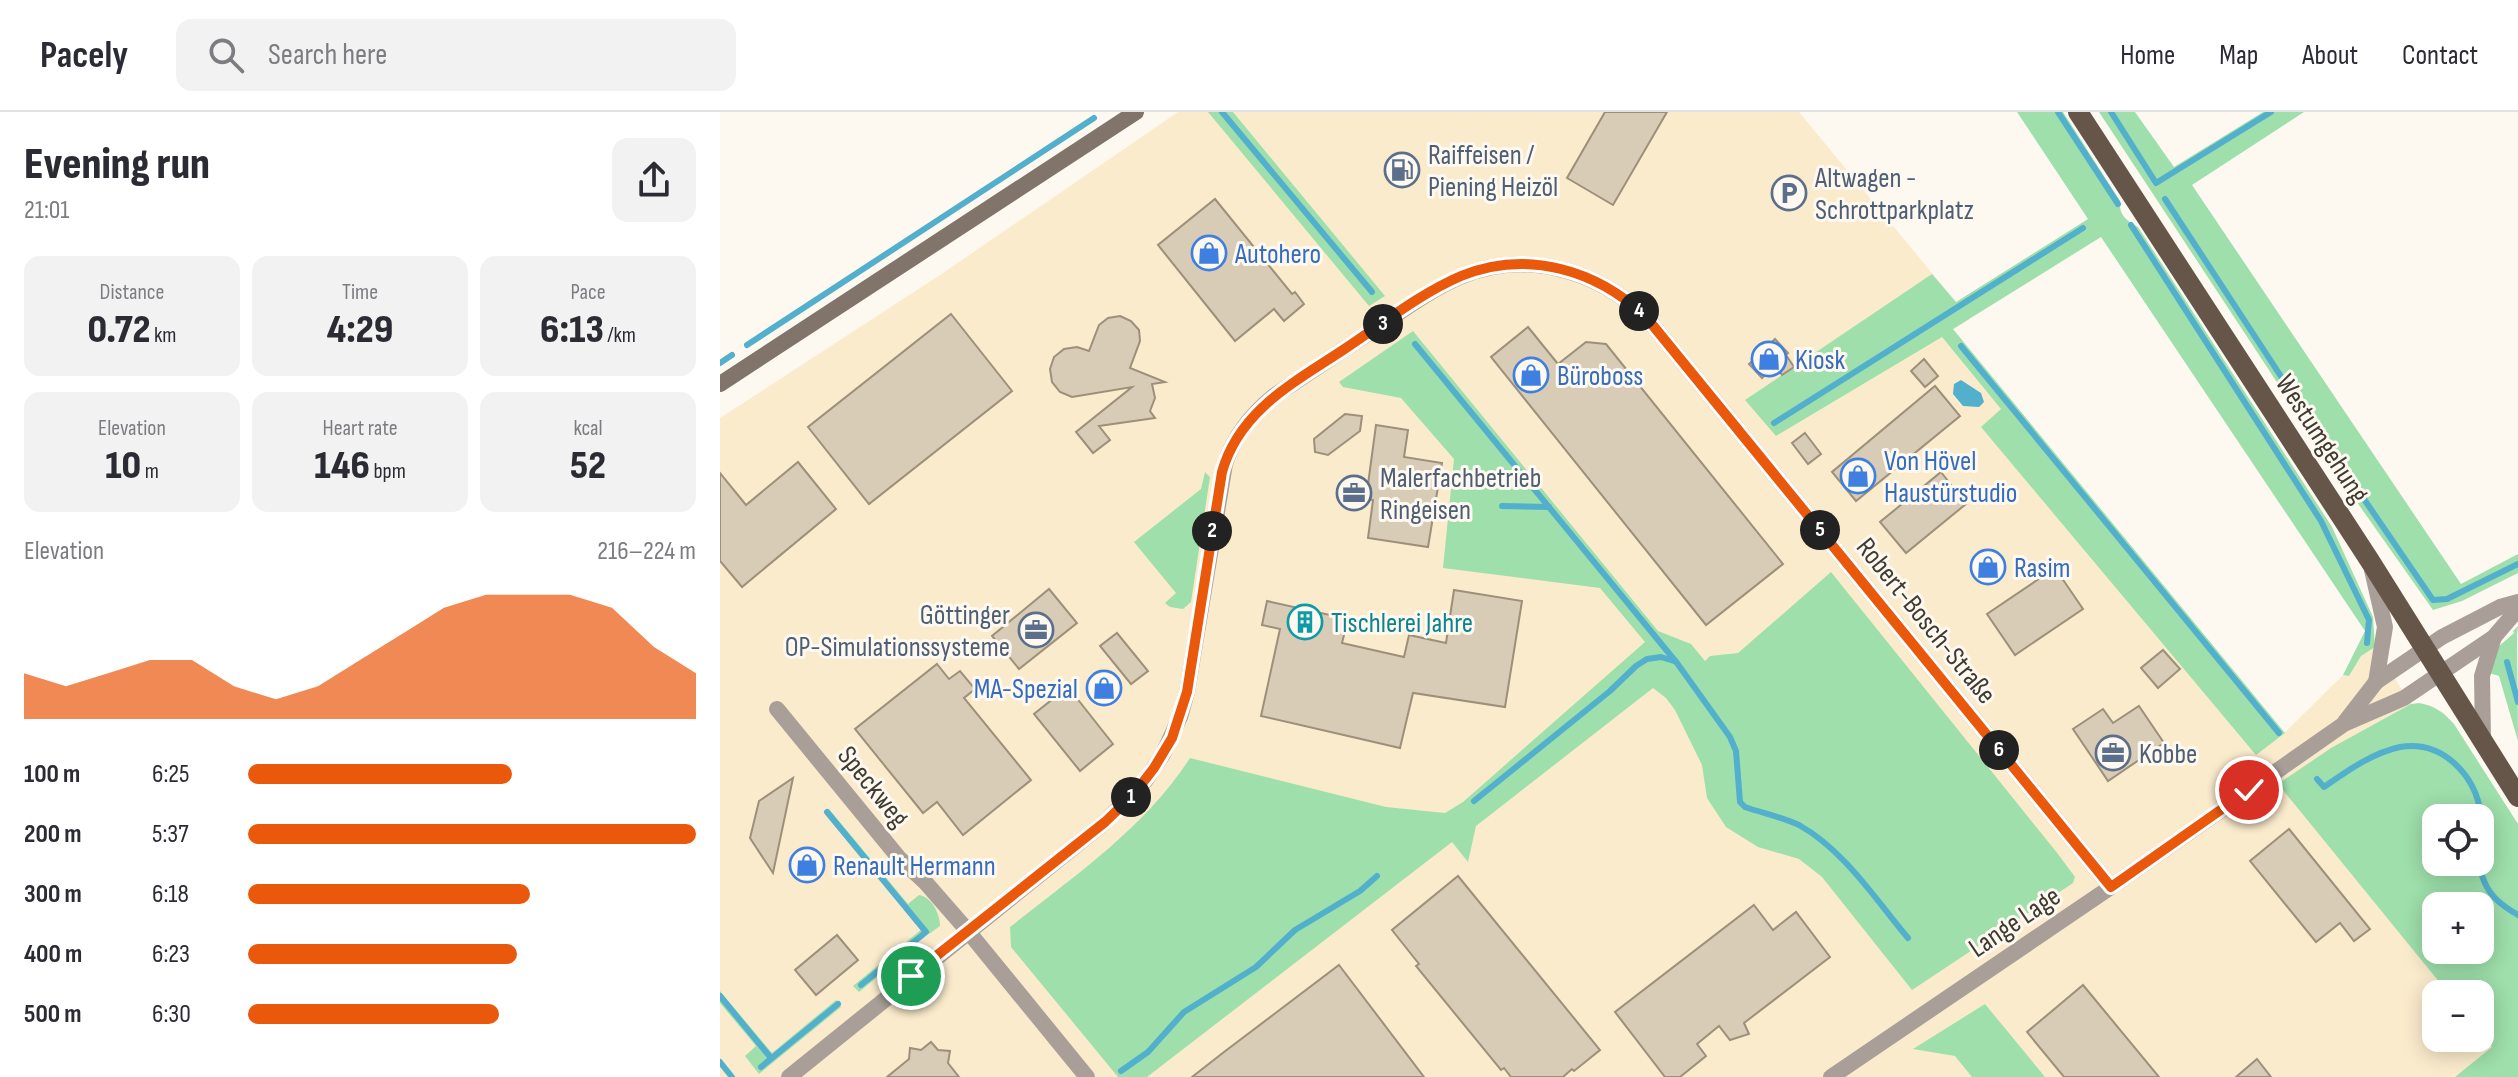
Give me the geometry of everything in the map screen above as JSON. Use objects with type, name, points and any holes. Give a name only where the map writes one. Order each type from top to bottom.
[{"type":"main road","points":[[720,384],[1136,112]]},
{"type":"main road","name":"Westumgehung","points":[[2078,112],[2427,649],[2518,797]]},
{"type":"street","name":"Robert-Bosch-Straße","points":[[789,1077],[967,930],[1105,822],[1145,781],[1163,754],[1180,717],[1187,692],[1222,472],[1230,450],[1258,409],[1445,284],[1480,270],[1516,265],[1552,267],[1583,275],[1612,290],[1646,317],[2111,887]]},
{"type":"street","name":"Lange Lage","points":[[2370,561],[2385,627],[2376,682]]},
{"type":"street","name":"Lange Lage","points":[[2344,724],[2376,682],[2454,631],[2500,607],[2518,602]]},
{"type":"street","points":[[2483,739],[2482,676],[2494,637],[2518,609]]},
{"type":"street","name":"Lange Lage","points":[[1831,1077],[2344,724],[2404,698],[2494,637]]},
{"type":"street","name":"Speckweg","points":[[777,709],[899,858],[926,883],[967,930],[1087,1077]]},
{"type":"shaded area","points":[[1178,112],[1799,112],[1970,319],[1942,337],[2277,740],[2343,675],[2349,676],[2361,656],[2375,647],[2411,704],[2431,706],[2444,713],[2518,824],[2518,1077],[720,1077],[720,418],[943,273]]},
{"type":"green space","points":[[1208,112],[1233,112],[1385,296],[1369,306]]},
{"type":"green space","points":[[2017,112],[2063,112],[2120,201],[2124,217],[2138,227],[2332,527],[2373,617],[2375,647],[2361,656],[2349,676],[2343,675],[2365,631],[2101,237],[1953,329],[2285,733],[2256,755],[1981,427],[2001,409],[1942,337],[1776,436],[1745,400],[1932,274],[1956,302],[2088,219]]},
{"type":"green space","points":[[2099,112],[2135,112],[2174,167],[2263,112],[2304,112],[2192,185],[2461,584],[2518,554],[2518,573],[2462,601],[2433,610],[2342,481]]},
{"type":"green space","points":[[1413,331],[1658,631],[1691,644],[1705,661],[1710,656],[1738,653],[1831,572],[2058,854],[2075,877],[2073,883],[1912,990],[1822,877],[1799,859],[1758,847],[1726,827],[1707,798],[1702,765],[1675,710],[1653,688],[1476,826],[1468,862],[1452,842],[1147,1077],[1118,1077],[1011,947],[1010,927],[1130,829],[1152,807],[1190,758],[1386,807],[1445,813],[1463,802],[1645,642],[1600,588],[1443,568],[1454,459],[1401,398],[1343,387],[1339,382]]},
{"type":"green space","points":[[1205,472],[1210,477],[1191,602],[1183,609],[1170,607],[1165,603],[1176,593],[1134,542],[1201,489]]},
{"type":"green space","points":[[2518,626],[2518,741],[2499,676],[2489,673],[2497,648]]},
{"type":"green space","points":[[2411,704],[2434,708],[2454,724],[2518,824],[2518,1077],[2455,1077],[2486,1052],[2494,1052],[2494,980],[2438,980],[2425,964],[2494,964],[2494,892],[2422,892],[2422,961],[2278,784],[2331,748]]},
{"type":"green space","points":[[829,809],[908,904],[919,895],[924,896],[937,911],[940,921],[940,926],[929,934],[925,931],[905,947],[908,952],[859,992],[853,986],[922,929],[825,813]]},
{"type":"green space","points":[[720,991],[772,1053],[836,1000],[841,1007],[759,1074],[745,1056],[756,1046],[720,1003]]},
{"type":"green space","points":[[1985,1004],[2045,1077],[1972,1077],[1955,1056],[1913,1049]]},
{"type":"water","points":[[1961,380],[1981,393],[1984,402],[1979,407],[1963,406],[1953,394],[1954,384]]},
{"type":"building","points":[[1605,112],[1667,112],[1613,205],[1567,178]]},
{"type":"building","points":[[1403,157],[1414,173],[1400,182],[1390,166]]},
{"type":"building","points":[[1215,199],[1292,294],[1295,292],[1304,304],[1284,321],[1274,309],[1235,341],[1158,245]]},
{"type":"building","points":[[951,314],[1012,391],[869,504],[808,427]]},
{"type":"building","points":[[1120,316],[1131,321],[1139,330],[1140,341],[1130,368],[1165,382],[1152,384],[1155,398],[1150,411],[1155,418],[1099,426],[1110,440],[1093,453],[1076,432],[1132,387],[1072,397],[1060,392],[1052,382],[1050,369],[1054,357],[1064,349],[1077,347],[1089,351],[1099,325],[1108,318]]},
{"type":"building","points":[[1528,327],[1558,364],[1586,342],[1606,344],[1783,564],[1706,625],[1491,357]]},
{"type":"building","name":"Kiosk","points":[[1775,339],[1788,353],[1786,355],[1794,367],[1782,375],[1775,365],[1762,378],[1749,364]]},
{"type":"building","points":[[1924,359],[1938,376],[1925,387],[1911,371]]},
{"type":"building","points":[[1935,386],[1960,416],[1856,501],[1832,472]]},
{"type":"building","points":[[1345,414],[1362,416],[1360,431],[1328,455],[1315,452],[1314,439]]},
{"type":"building","points":[[1376,425],[1408,430],[1404,457],[1442,463],[1428,547],[1368,538],[1373,500],[1366,499]]},
{"type":"building","points":[[1805,433],[1821,454],[1808,464],[1792,443]]},
{"type":"building","points":[[798,462],[836,509],[742,587],[720,561],[720,473],[746,505]]},
{"type":"building","points":[[1941,472],[1966,504],[1906,553],[1880,522]]},
{"type":"building","points":[[2055,568],[2083,609],[2015,655],[1987,614]]},
{"type":"building","points":[[1049,589],[1077,623],[1019,669],[992,636]]},
{"type":"building","points":[[1454,590],[1522,601],[1505,707],[1413,693],[1400,748],[1261,716],[1280,629],[1262,625],[1267,601],[1348,619],[1342,643],[1404,657],[1409,635],[1446,643]]},
{"type":"building","points":[[1117,633],[1148,671],[1131,684],[1100,646]]},
{"type":"building","points":[[2163,650],[2180,669],[2158,688],[2141,668]]},
{"type":"building","points":[[937,664],[949,679],[960,671],[975,689],[964,698],[1031,780],[963,835],[937,802],[923,813],[855,729]]},
{"type":"building","points":[[1068,687],[1113,744],[1080,771],[1034,714]]},
{"type":"building","points":[[2139,706],[2164,743],[2108,781],[2073,729],[2103,709],[2113,723]]},
{"type":"building","points":[[793,778],[773,873],[750,838],[759,801]]},
{"type":"building","points":[[2289,829],[2370,929],[2354,941],[2340,923],[2316,942],[2250,861]]},
{"type":"building","points":[[1458,876],[1600,1050],[1574,1071],[1572,1069],[1563,1077],[1511,1077],[1504,1068],[1501,1070],[1416,966],[1419,964],[1392,930]]},
{"type":"building","points":[[1754,905],[1773,930],[1796,912],[1830,957],[1744,1023],[1749,1034],[1730,1040],[1719,1026],[1697,1044],[1706,1056],[1680,1077],[1665,1077],[1615,1012]]},
{"type":"building","points":[[837,935],[858,960],[816,995],[795,970]]},
{"type":"building","points":[[1339,965],[1424,1077],[1192,1077],[1224,1052]]},
{"type":"building","points":[[2083,985],[2159,1077],[2064,1077],[2027,1032]]},
{"type":"building","points":[[931,1042],[938,1050],[950,1051],[948,1063],[959,1077],[887,1077],[909,1059],[910,1048],[921,1050]]},
{"type":"building","points":[[2257,1059],[2271,1077],[2236,1077]]},
{"type":"waterway","points":[[1222,112],[1372,292]]},
{"type":"waterway","points":[[2058,112],[2118,204]]},
{"type":"waterway","points":[[2111,112],[2156,183],[2271,112]]},
{"type":"waterway","points":[[747,345],[1094,118]]},
{"type":"waterway","points":[[2165,199],[2301,407],[2433,600],[2447,599],[2518,564]]},
{"type":"waterway","points":[[2131,225],[2321,521],[2369,620],[2367,643]]},
{"type":"waterway","points":[[1774,423],[2083,228]]},
{"type":"waterway","points":[[1415,344],[1677,663],[1730,737],[1736,751],[1740,802],[1745,807],[1799,825],[1815,835],[1845,862],[1908,938]]},
{"type":"waterway","points":[[1961,346],[2279,733]]},
{"type":"waterway","points":[[720,363],[732,355]]},
{"type":"waterway","points":[[1502,506],[1549,507]]},
{"type":"waterway","points":[[1474,801],[1610,691],[1636,666],[1647,659],[1661,657],[1674,661]]},
{"type":"waterway","points":[[2507,662],[2518,702]]},
{"type":"waterway","points":[[2317,779],[2324,787],[2370,758],[2400,747],[2416,746],[2443,755],[2464,774],[2478,800],[2482,822],[2480,865],[2484,881],[2498,901],[2518,915]]},
{"type":"waterway","points":[[827,812],[926,932],[861,985]]},
{"type":"waterway","points":[[1121,1071],[1148,1052],[1184,1012],[1256,967],[1295,930],[1360,891],[1377,876]]},
{"type":"waterway","points":[[720,996],[771,1058]]},
{"type":"waterway","points":[[761,1067],[838,1004]]},
{"type":"waterway","points":[[720,1062],[732,1077]]},
{"type":"place","name":"Raiffeisen / Piening Heizöl","points":[[1402,170]]},
{"type":"place","name":"Altwagen - Schrottparkplatz","points":[[1789,193]]},
{"type":"place","name":"Autohero","points":[[1209,253]]},
{"type":"place","name":"Kiosk","points":[[1769,359]]},
{"type":"place","name":"Büroboss","points":[[1531,375]]},
{"type":"place","name":"Von Hövel Haustürstudio","points":[[1858,476]]},
{"type":"place","name":"Malerfachbetrieb Ringeisen","points":[[1354,493]]},
{"type":"place","name":"Rasim","points":[[1988,567]]},
{"type":"place","name":"Tischlerei Jahre","points":[[1305,622]]},
{"type":"place","name":"Göttinger OP-Simulationssysteme","points":[[1036,630]]},
{"type":"place","name":"MA-Spezial","points":[[1104,688]]},
{"type":"place","name":"Kobbe","points":[[2113,753]]},
{"type":"place","name":"Renault Hermann","points":[[807,865]]},
{"type":"route","points":[[911,976],[1105,822],[1134,794],[1163,754],[1172,738],[1187,692],[1222,472],[1237,437],[1258,409],[1428,294],[1462,276],[1498,266],[1535,264],[1583,275],[1626,299],[1646,317],[2111,887],[2249,790]]}]
